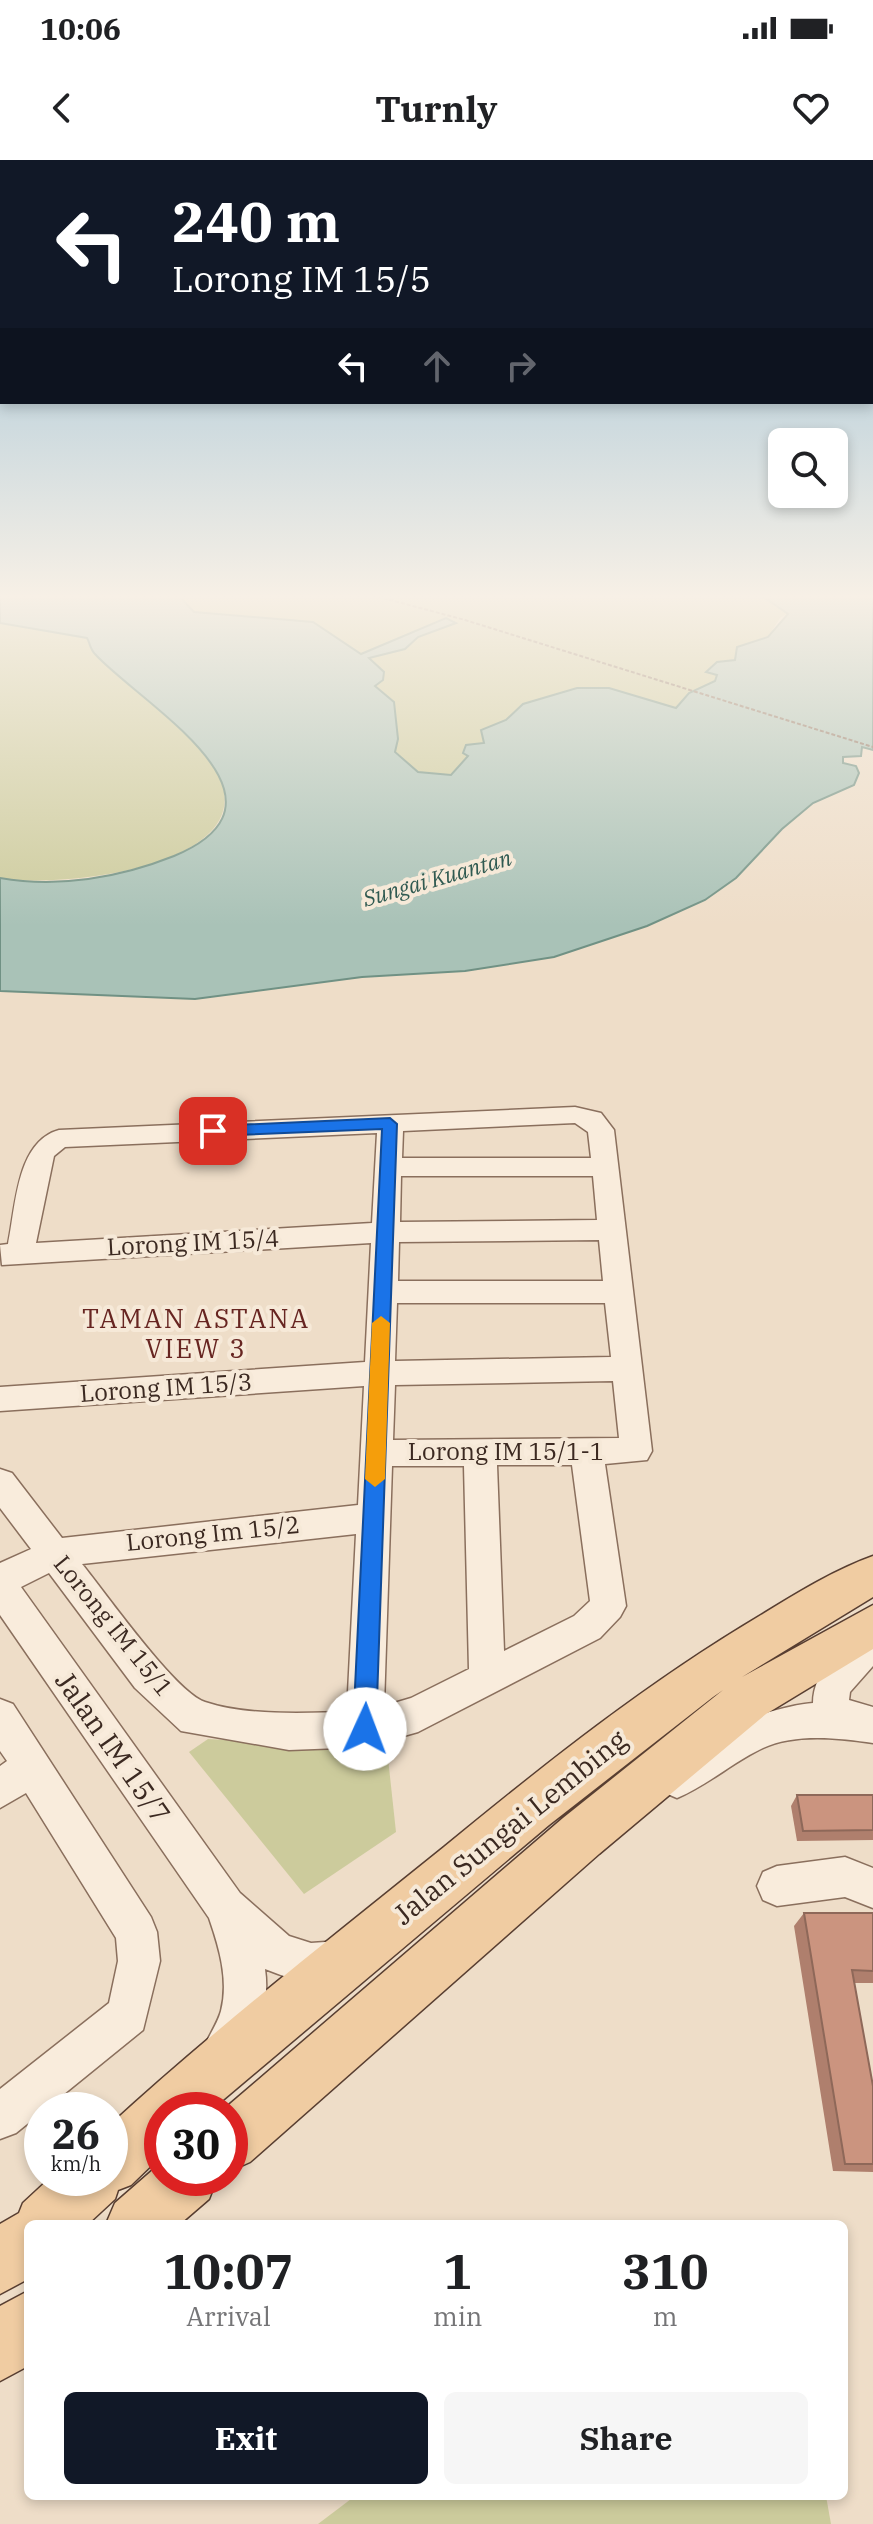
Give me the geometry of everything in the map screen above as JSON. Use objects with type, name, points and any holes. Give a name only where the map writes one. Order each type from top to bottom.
[{"type":"main road","name":"Jalan Sungai Lembing","points":[[189,2092],[558,1785],[660,1706],[799,1612],[873,1575]]},
{"type":"main road","name":"Jalan Sungai Lembing","points":[[248,2126],[581,1836],[749,1698],[873,1625]]},
{"type":"main road","points":[[128,2147],[144,2133]]},
{"type":"main road","points":[[48,2220],[74,2196]]},
{"type":"main road","points":[[141,2220],[168,2196]]},
{"type":"main road","points":[[0,2264],[24,2243]]},
{"type":"main road","points":[[0,2350],[24,2326]]},
{"type":"street","points":[[10,1254],[42,1152],[50,1144],[66,1138],[575,1115],[592,1119],[601,1130],[629,1369]]},
{"type":"street","points":[[365,1729],[390,1124]]},
{"type":"street","points":[[388,1167],[606,1167]]},
{"type":"street","name":"Lorong IM 15/4","points":[[10,1254],[385,1232],[613,1230]]},
{"type":"street","points":[[383,1292],[620,1292]]},
{"type":"street","name":"Lorong IM 15/3","points":[[0,1399],[379,1373],[629,1369]]},
{"type":"street","name":"Lorong IM 15/1-1","points":[[376,1453],[636,1451],[629,1369]]},
{"type":"street","name":"Lorong IM 15/1","points":[[0,1483],[148,1676],[194,1718],[289,1732],[365,1729],[418,1714],[587,1627],[608,1606],[587,1453]]},
{"type":"street","points":[[480,1454],[487,1679]]},
{"type":"street","name":"Lorong Im 15/2","points":[[0,1580],[54,1554],[156,1540],[374,1518]]},
{"type":"street","name":"Jalan IM 15/7","points":[[0,1586],[226,1907]]},
{"type":"street","points":[[861,1723],[834,1708],[830,1696],[832,1685],[873,1642]]},
{"type":"street","points":[[0,1717],[16,1778],[136,1932],[139,1961],[128,2015],[0,2117]]},
{"type":"street","points":[[581,1836],[756,1733],[786,1724],[861,1723]]},
{"type":"street","points":[[777,1886],[845,1877],[873,1888]]},
{"type":"street","points":[[226,1907],[277,1953],[321,1965],[346,1961]]},
{"type":"street","points":[[207,2076],[238,2029],[246,1997],[246,1967],[226,1907]]},
{"type":"path","points":[[736,705],[873,747]]},
{"type":"green space","points":[[0,705],[153,705],[197,745],[222,784],[221,816],[200,841],[165,859],[122,872],[76,878],[0,878]]},
{"type":"green space","points":[[394,705],[522,705],[506,720],[482,730],[484,743],[451,775],[418,772],[395,752],[398,739]]},
{"type":"green space","points":[[208,1739],[387,1749],[396,1832],[304,1894],[189,1752]]},
{"type":"green space","points":[[350,2500],[827,2500],[831,2524],[318,2524]]},
{"type":"water","name":"Sungai Kuantan","points":[[153,705],[394,705],[398,739],[395,752],[418,772],[451,775],[468,756],[463,753],[466,745],[484,743],[481,730],[506,720],[522,705],[667,705],[676,708],[678,705],[873,705],[873,750],[862,747],[861,756],[843,757],[843,763],[856,766],[859,773],[854,785],[813,803],[782,829],[736,878],[705,900],[647,926],[554,957],[465,971],[362,977],[195,999],[0,991],[0,878],[44,882],[110,875],[174,856],[212,833],[226,807],[221,780],[202,752]]},
{"type":"building","points":[[797,1795],[873,1795],[873,1830],[803,1831]]},
{"type":"building","points":[[804,1913],[873,1913],[873,1971],[852,1970],[873,2086],[873,2164],[845,2164]]},
{"type":"slow traffic","points":[[375,1479],[381,1323]]},
{"type":"district","name":"TAMAN ASTANA VIEW 3","points":[[196,1334]]},
{"type":"route","points":[[213,1131],[390,1124],[365,1729]]}]
